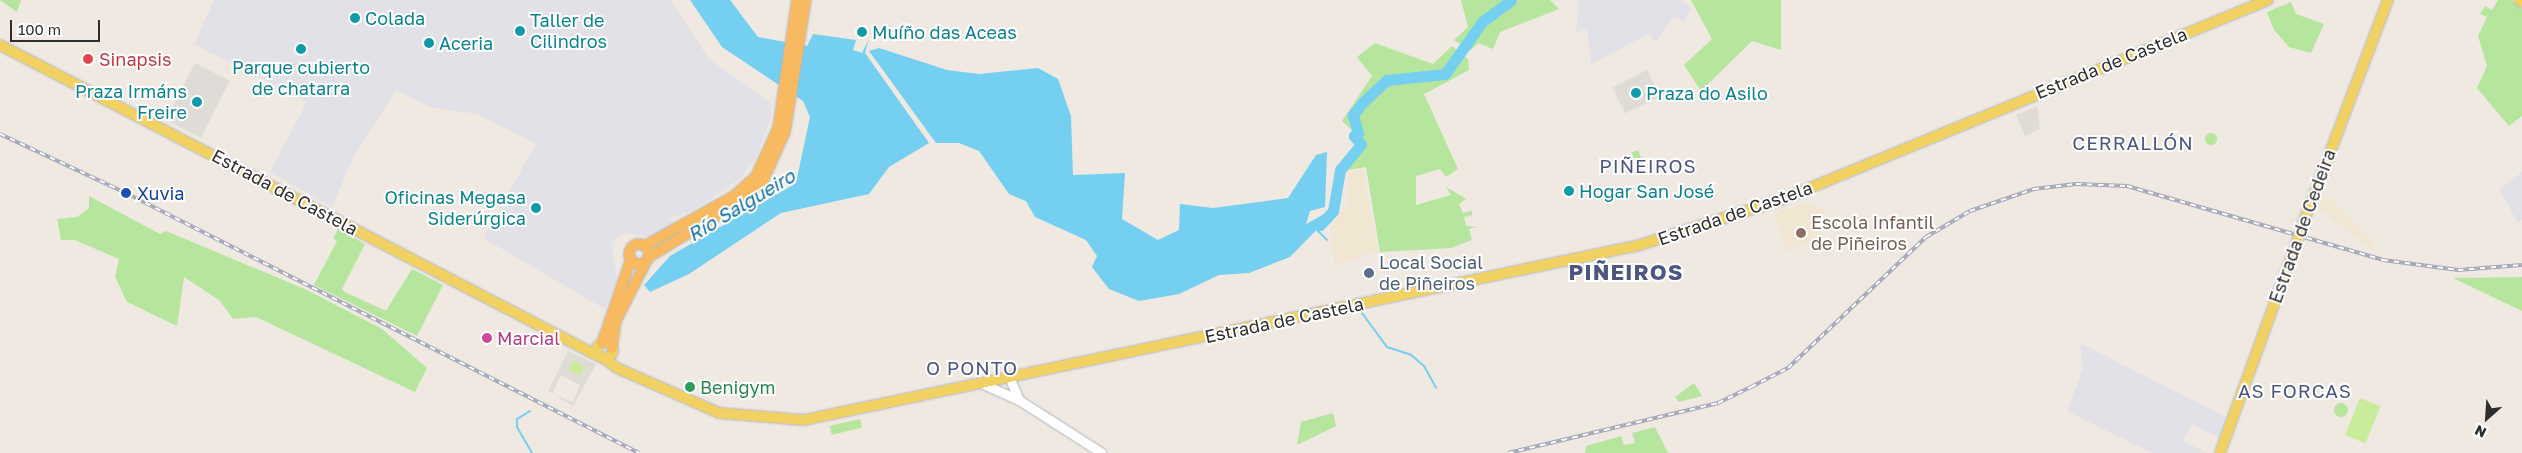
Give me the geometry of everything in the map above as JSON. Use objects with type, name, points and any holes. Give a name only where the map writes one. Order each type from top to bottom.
[{"type":"highway","points":[[797,0],[799,18]]},
{"type":"highway","points":[[631,259],[639,264],[648,259],[743,200],[763,181],[777,158],[799,18],[806,0]]},
{"type":"highway","points":[[600,344],[631,259],[632,248],[644,246],[734,196],[756,176],[770,153],[785,108]]},
{"type":"highway","points":[[607,354],[616,321],[648,259],[644,246]]},
{"type":"main road","name":"Estrada de Castela","points":[[0,45],[568,342],[607,354],[625,371],[719,413],[773,421],[827,416],[1640,246],[1709,226],[2268,0]]},
{"type":"main road","name":"Estrada de Cedeira","points":[[2220,453],[2304,221],[2388,0]]},
{"type":"main road","points":[[568,342],[600,344],[607,354]]},
{"type":"main road","points":[[1010,379],[1011,393]]},
{"type":"main road","points":[[983,384],[1011,393],[1102,453]]},
{"type":"shaded area","points":[[214,0],[671,0],[708,58],[772,104],[771,118],[757,156],[740,179],[692,211],[670,218],[674,224],[651,236],[623,233],[611,243],[617,278],[605,309],[483,238],[536,144],[477,114],[430,107],[396,90],[353,158],[332,207],[270,172],[307,102],[194,44]]},
{"type":"shaded area","points":[[1579,0],[1680,0],[1692,8],[1684,22],[1674,17],[1655,42],[1649,34],[1591,64],[1587,30],[1576,32]]},
{"type":"shaded area","name":"Praza Irmáns Freire","points":[[195,63],[230,81],[201,138],[166,120]]},
{"type":"shaded area","name":"Praza do Asilo","points":[[1647,70],[1660,96],[1625,114],[1612,88]]},
{"type":"shaded area","points":[[2037,106],[2040,129],[2025,136],[2016,115]]},
{"type":"shaded area","points":[[1347,170],[1363,170],[1378,252],[1335,266],[1330,229],[1348,201]]},
{"type":"shaded area","points":[[2522,172],[2522,220],[2518,223],[2499,189]]},
{"type":"shaded area","points":[[2324,194],[2376,244],[2371,249],[2318,208]]},
{"type":"shaded area","name":"Escola Infantil de Piñeiros","points":[[1807,202],[1824,210],[1827,221],[1816,248],[1808,244],[1788,252],[1773,215]]},
{"type":"shaded area","points":[[2080,343],[2227,417],[2219,438],[2192,424],[2183,441],[2207,453],[2152,453],[2067,411],[2083,368]]},
{"type":"shaded area","points":[[568,351],[596,364],[573,406],[555,395],[573,402],[580,385],[561,375],[552,394],[548,391]],"holes":[[[573,360],[585,367],[580,376],[568,370]]]},
{"type":"green space","points":[[0,0],[21,0],[17,12]]},
{"type":"green space","points":[[1461,0],[1550,0],[1559,9],[1500,32],[1493,49],[1479,43],[1471,50],[1454,40],[1468,27]]},
{"type":"green space","points":[[1691,0],[1781,0],[1781,50],[1752,41],[1701,91],[1684,65],[1712,39]]},
{"type":"green space","points":[[2498,0],[2511,0],[2522,9],[2522,116],[2509,126],[2477,88],[2487,66],[2478,36],[2487,17],[2480,14],[2485,6],[2492,10]]},
{"type":"green space","points":[[2291,2],[2296,14],[2324,24],[2311,53],[2289,47],[2274,30],[2267,12]]},
{"type":"green space","points":[[1375,43],[1433,64],[1452,46],[1468,59],[1469,70],[1424,94],[1458,169],[1446,177],[1440,169],[1416,176],[1416,205],[1451,195],[1446,187],[1466,199],[1459,204],[1463,213],[1472,211],[1472,215],[1464,217],[1466,226],[1477,227],[1469,229],[1472,240],[1451,248],[1380,252],[1366,167],[1347,170],[1361,149],[1360,138],[1342,121],[1372,76],[1357,57]]},
{"type":"green space","points":[[2209,133],[2213,133],[2217,139],[2213,145],[2209,145],[2205,141],[2205,137]]},
{"type":"green space","points":[[1638,150],[1645,167],[1638,169],[1632,153]]},
{"type":"green space","points":[[89,196],[160,234],[166,231],[307,290],[382,329],[427,368],[415,392],[256,317],[233,319],[219,300],[184,277],[177,326],[127,302],[115,277],[119,259],[75,240],[61,240],[57,219],[77,217],[89,208]]},
{"type":"green space","points":[[338,229],[365,244],[342,289],[345,292],[386,311],[412,269],[443,285],[417,336],[314,285],[337,241],[333,238]]},
{"type":"green space","points":[[2522,277],[2522,311],[2453,278]]},
{"type":"green space","points":[[573,360],[585,367],[580,377],[568,370]]},
{"type":"green space","points":[[1694,383],[1702,396],[1679,402],[1675,397]]},
{"type":"green space","points":[[2360,398],[2380,406],[2365,443],[2345,435]]},
{"type":"green space","points":[[2338,403],[2344,403],[2348,410],[2344,417],[2338,417],[2334,413],[2334,407]]},
{"type":"green space","points":[[1333,413],[1336,426],[1297,445],[1301,422]]},
{"type":"green space","points":[[860,419],[862,428],[832,435],[830,426]]},
{"type":"green space","points":[[1655,427],[1668,453],[1585,453],[1586,446],[1621,436],[1624,445],[1635,443],[1632,433]]},
{"type":"water","points":[[690,0],[730,0],[758,37],[807,46],[813,34],[856,40],[853,50],[862,53],[869,39],[865,53],[929,143],[889,167],[869,194],[781,213],[689,274],[650,292],[644,285],[670,256],[796,183],[810,117],[803,101],[722,47]]},
{"type":"water","points":[[879,48],[947,70],[979,74],[1038,68],[1058,79],[1071,116],[1073,175],[1125,173],[1122,219],[1158,240],[1179,230],[1180,204],[1213,208],[1288,198],[1316,155],[1327,152],[1325,207],[1310,211],[1306,224],[1328,212],[1331,215],[1290,257],[1249,273],[1219,275],[1179,294],[1139,301],[1109,289],[1092,267],[1097,256],[1086,240],[1035,217],[1026,201],[1009,194],[979,151],[959,143],[936,143],[869,51]]},
{"type":"waterway","points":[[1320,225],[1333,211],[1340,170],[1361,144],[1354,136],[1358,133],[1353,115],[1362,103],[1387,80],[1445,74],[1482,22],[1511,0]]},
{"type":"waterway","points":[[1317,230],[1327,240]]},
{"type":"waterway","points":[[1362,313],[1387,347],[1411,355],[1424,366],[1436,388]]},
{"type":"waterway","name":"Río Salgueiro","points":[[530,411],[517,419],[517,427],[532,453]]},
{"type":"railway","points":[[0,134],[126,193],[639,453]]},
{"type":"railway","points":[[1508,453],[1718,403],[1751,387],[1788,368],[1926,237],[1970,211],[2034,189],[2076,184],[2127,186],[2383,260],[2458,270],[2522,265]]},
{"type":"place","name":"Colada","points":[[355,18]]},
{"type":"place","name":"Taller de Cilindros","points":[[520,31]]},
{"type":"place","name":"Muíño das Aceas","points":[[862,32]]},
{"type":"place","name":"Aceria","points":[[429,43]]},
{"type":"place","name":"Parque cubierto de chatarra","points":[[301,49]]},
{"type":"place","name":"Sinapsis","points":[[88,59]]},
{"type":"place","name":"Praza do Asilo","points":[[1636,93]]},
{"type":"place","name":"Praza Irmáns Freire","points":[[197,102]]},
{"type":"place","name":"Hogar San José","points":[[1569,191]]},
{"type":"place","name":"Xuvia","points":[[126,193]]},
{"type":"place","name":"Oficinas Megasa Siderúrgica","points":[[536,208]]},
{"type":"place","name":"Escola Infantil de Piñeiros","points":[[1801,233]]},
{"type":"place","name":"Local Social de Piñeiros","points":[[1369,273]]},
{"type":"place","name":"Marcial","points":[[487,338]]},
{"type":"place","name":"Benigym","points":[[690,387]]},
{"type":"district","name":"CERRALLÓN","points":[[2133,143]]},
{"type":"district","name":"PIÑEIROS","points":[[1648,166]]},
{"type":"district","name":"PIÑEIROS","points":[[1626,272]]},
{"type":"district","name":"O PONTO","points":[[972,368]]},
{"type":"district","name":"AS FORCAS","points":[[2295,391]]}]
